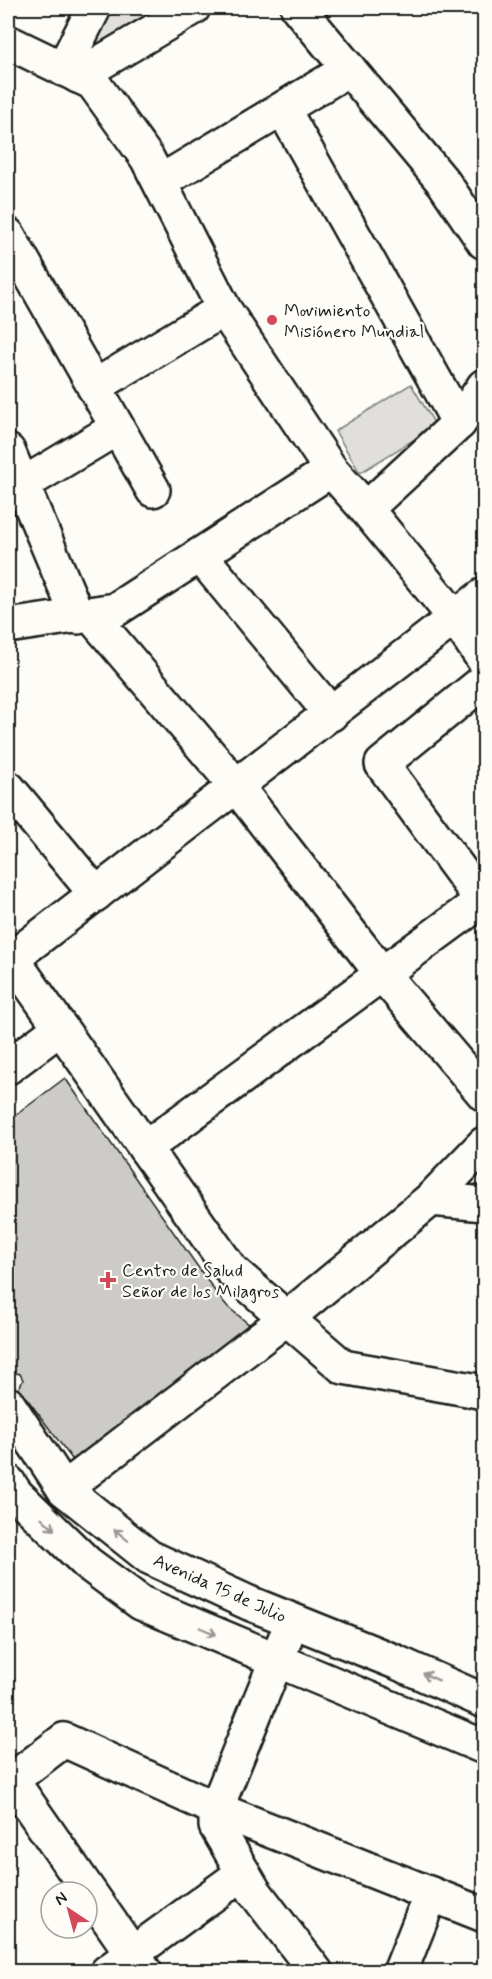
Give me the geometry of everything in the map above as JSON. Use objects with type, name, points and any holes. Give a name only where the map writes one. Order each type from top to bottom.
[{"type":"street","points":[[70,73],[94,8]]},
{"type":"street","points":[[70,73],[193,8]]},
{"type":"street","points":[[298,8],[444,183],[475,206],[484,242]]},
{"type":"street","points":[[8,42],[93,83],[147,158],[224,309],[331,470],[456,619],[484,660]]},
{"type":"street","points":[[160,182],[349,69]]},
{"type":"street","points":[[283,109],[459,423]]},
{"type":"street","points":[[8,235],[153,490]]},
{"type":"street","points":[[94,387],[224,309]]},
{"type":"street","points":[[366,509],[459,423],[484,386]]},
{"type":"street","points":[[117,428],[13,468],[84,616],[237,787],[382,974],[484,1094]]},
{"type":"street","points":[[8,626],[115,610],[331,470]]},
{"type":"street","points":[[200,555],[331,714]]},
{"type":"street","points":[[484,595],[237,787],[96,894],[9,956],[231,1270],[343,1367],[484,1392]]},
{"type":"street","points":[[145,1148],[484,901],[382,764],[484,681]]},
{"type":"street","points":[[8,788],[96,894]]},
{"type":"street","points":[[8,1067],[60,1028]]},
{"type":"street","points":[[64,1489],[287,1318],[431,1199],[484,1144]]},
{"type":"street","points":[[431,1199],[484,1204]]},
{"type":"street","name":"Avenida 15 de Julio","points":[[8,1404],[64,1489],[149,1557],[249,1603],[396,1662],[484,1701]]},
{"type":"street","points":[[8,1482],[16,1494],[87,1563],[141,1603],[484,1747]]},
{"type":"street","points":[[292,1620],[216,1809],[216,1826],[254,1891],[316,1971]]},
{"type":"street","points":[[243,1873],[128,1965],[9,1779],[64,1740],[216,1809],[484,1915]]},
{"type":"street","points":[[400,1971],[431,1893]]},
{"type":"shaded area","points":[[103,8],[174,8],[93,49],[86,43]]},
{"type":"shaded area","points":[[411,384],[436,426],[360,473],[335,431]]},
{"type":"building","name":"Centro de Salud Señor de los Milagros","points":[[65,1078],[217,1294],[228,1307],[256,1330],[78,1467],[19,1388],[23,1380],[20,1374],[8,1371],[8,1121]]},
{"type":"place","name":"Movimiento Misiónero Mundial","points":[[272,320]]},
{"type":"place","name":"Centro de Salud Señor de los Milagros","points":[[108,1280]]}]
